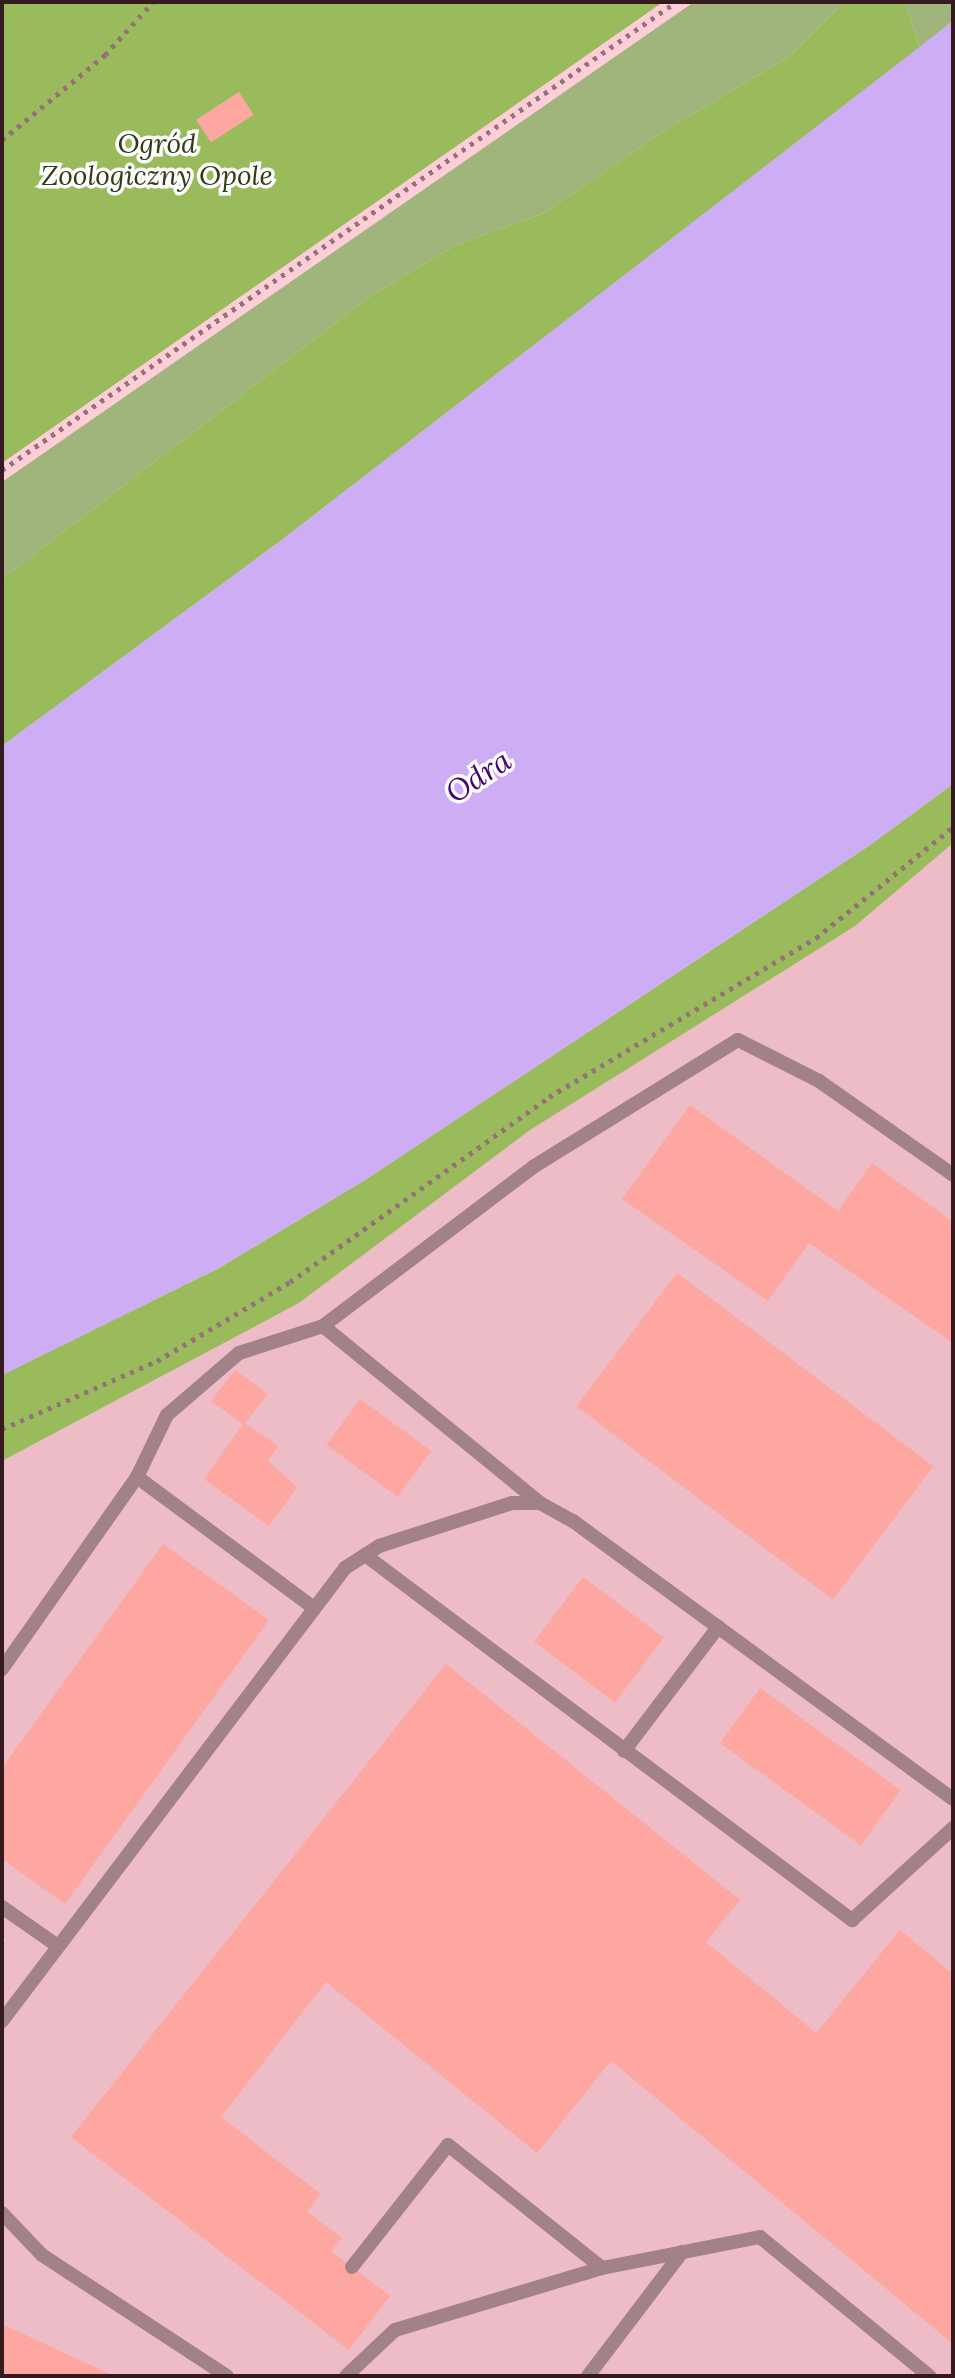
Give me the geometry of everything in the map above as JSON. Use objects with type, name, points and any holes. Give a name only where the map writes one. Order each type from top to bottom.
[{"type":"lane","points":[[2,1669],[137,1477],[167,1415],[239,1353],[323,1326],[533,1167],[738,1040],[819,1081],[953,1175]]},
{"type":"lane","points":[[323,1326],[540,1503],[573,1521],[953,1799]]},
{"type":"lane","points":[[137,1477],[313,1607]]},
{"type":"lane","points":[[2,2021],[345,1568],[379,1546],[512,1503],[540,1503]]},
{"type":"lane","points":[[365,1555],[852,1920],[953,1828]]},
{"type":"lane","points":[[624,1751],[718,1627]]},
{"type":"lane","points":[[2,1907],[58,1946]]},
{"type":"lane","points":[[352,2267],[448,2145],[602,2268]]},
{"type":"lane","points":[[2,2213],[42,2255],[227,2376]]},
{"type":"lane","points":[[346,2376],[395,2330],[602,2268],[760,2237],[923,2374]]},
{"type":"lane","points":[[588,2376],[682,2252]]},
{"type":"path","points":[[2,140],[105,55],[153,2]]},
{"type":"path","points":[[2,470],[676,2]]},
{"type":"path","points":[[2,1429],[157,1361],[290,1282],[549,1097],[816,938],[953,827]]},
{"type":"shaded area","points":[[953,843],[953,2376],[2,2376],[2,1946],[6,1940],[2,1937],[2,1461],[299,1303],[530,1130]]},
{"type":"green space","name":"Ogród Zoologiczny Opole","points":[[2,2],[663,2],[2,463]]},
{"type":"green space","points":[[694,2],[844,2],[790,56],[664,131],[544,213],[456,245],[372,295],[2,579],[2,482]]},
{"type":"green space","points":[[844,2],[905,2],[920,47],[283,539],[2,746],[2,579],[372,295],[456,245],[544,213],[664,131],[790,56]]},
{"type":"green space","points":[[905,2],[953,2],[953,21],[920,47]]},
{"type":"green space","points":[[953,784],[953,843],[855,926],[530,1130],[299,1303],[2,1461],[2,1375],[219,1268],[365,1180],[870,845]]},
{"type":"water","name":"Odra","points":[[953,21],[953,784],[870,845],[365,1180],[219,1268],[2,1375],[2,746],[283,539]]},
{"type":"building","points":[[239,92],[254,115],[211,142],[196,120]]},
{"type":"building","points":[[690,1105],[838,1211],[872,1163],[953,1222],[953,1343],[809,1243],[768,1301],[622,1199]]},
{"type":"building","points":[[677,1273],[933,1466],[833,1600],[576,1406]]},
{"type":"building","points":[[235,1370],[268,1394],[245,1423],[278,1446],[268,1461],[297,1487],[269,1526],[204,1479],[243,1424],[211,1401]]},
{"type":"building","points":[[360,1399],[431,1451],[398,1497],[326,1445]]},
{"type":"building","points":[[163,1544],[269,1620],[65,1904],[2,1859],[2,1768]]},
{"type":"building","points":[[583,1577],[664,1638],[615,1702],[534,1642]]},
{"type":"building","points":[[446,1664],[740,1900],[706,1942],[816,2033],[900,1930],[953,1974],[953,2344],[611,2061],[537,2153],[326,1982],[221,2117],[321,2194],[307,2212],[342,2238],[331,2251],[390,2296],[349,2350],[71,2137]]},
{"type":"building","points":[[760,1688],[901,1790],[861,1845],[720,1743]]},
{"type":"building","points":[[2,2324],[114,2376],[2,2376]]}]
